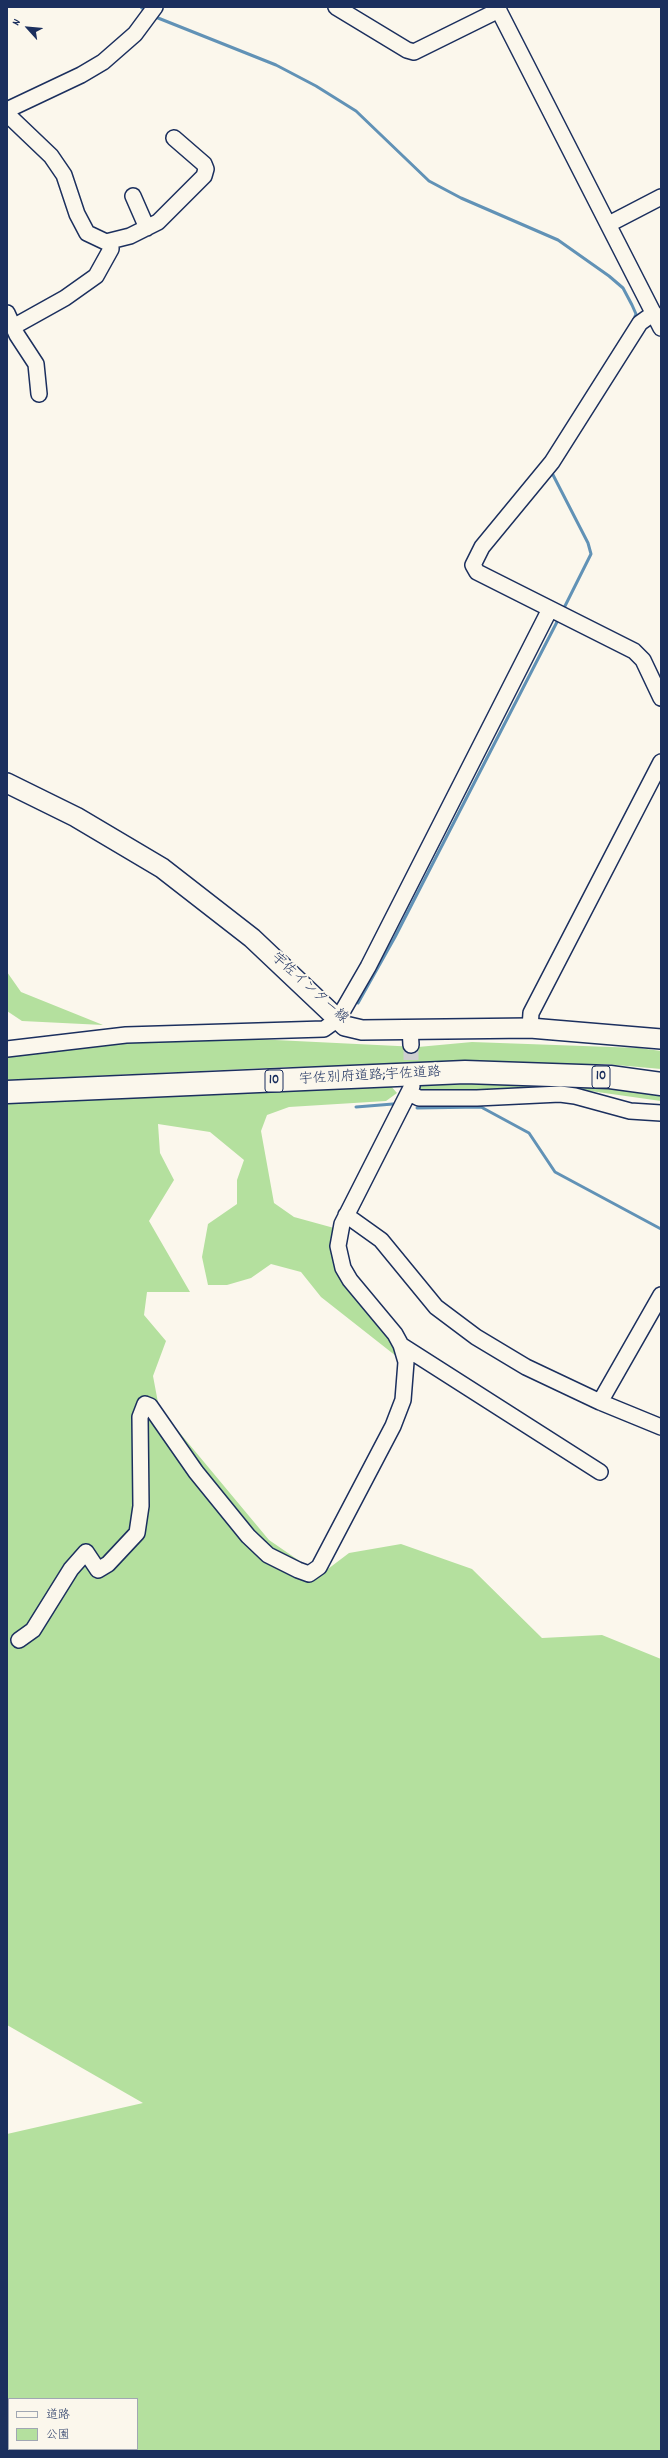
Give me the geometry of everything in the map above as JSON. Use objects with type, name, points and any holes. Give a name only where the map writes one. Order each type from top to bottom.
[{"type":"highway","points":[[540,1074],[577,1070],[661,1076]]},
{"type":"highway","name":"宇佐別府道路;宇佐道路","points":[[7,1092],[465,1072],[610,1078],[661,1084]]},
{"type":"main road","name":"宇佐インター線","points":[[7,783],[76,818],[162,868],[216,908],[252,938],[345,1026],[362,1030],[411,1036],[530,1028],[661,1039]]},
{"type":"street","points":[[7,110],[81,75],[103,62],[135,34],[155,7]]},
{"type":"street","points":[[336,7],[407,50],[414,52],[498,8],[661,328]]},
{"type":"street","points":[[7,114],[51,156],[64,175],[77,214],[87,233],[99,240],[111,242],[147,228],[162,219],[200,181],[205,172],[201,161],[174,138]]},
{"type":"street","points":[[134,196],[147,228]]},
{"type":"street","points":[[609,224],[661,197]]},
{"type":"street","points":[[13,327],[65,298],[96,276],[111,249],[111,242]]},
{"type":"street","points":[[7,313],[13,327],[36,364],[38,394]]},
{"type":"street","points":[[654,313],[640,322],[552,462],[482,547],[473,561],[473,567],[477,572],[639,655],[661,698]]},
{"type":"street","points":[[7,1049],[126,1035],[324,1030],[338,1019],[368,967],[550,609]]},
{"type":"street","points":[[530,1028],[531,1013],[661,762]]},
{"type":"street","points":[[600,1472],[401,1345],[343,1268],[338,1246],[339,1234],[346,1215],[410,1090],[419,1098],[477,1098],[560,1094],[630,1111],[661,1112]]},
{"type":"street","points":[[346,1215],[381,1240],[422,1293],[452,1320],[496,1350],[600,1402],[661,1427]]},
{"type":"street","points":[[600,1402],[661,1295]]},
{"type":"street","points":[[19,1640],[33,1630],[71,1569],[86,1552],[98,1570],[108,1564],[136,1533],[141,1506],[140,1417],[145,1404],[150,1406],[196,1472],[253,1541],[268,1555],[298,1570],[309,1574],[319,1567],[400,1412],[406,1375],[401,1345]]},
{"type":"green space","points":[[7,972],[21,992],[103,1025],[22,1021],[7,1011]]},
{"type":"green space","points":[[214,1037],[418,1047],[472,1042],[639,1048],[661,1051],[661,1069],[605,1064],[288,1067],[7,1080],[7,1051],[59,1038]]},
{"type":"green space","points":[[495,1082],[661,1090],[661,1101],[569,1088],[422,1093],[418,1084]]},
{"type":"green space","points":[[390,1085],[397,1093],[386,1101],[289,1107],[267,1115],[261,1131],[274,1203],[294,1217],[334,1228],[334,1267],[391,1338],[396,1356],[321,1297],[301,1272],[271,1264],[251,1278],[227,1285],[208,1285],[202,1257],[208,1224],[237,1204],[237,1180],[244,1160],[210,1132],[158,1124],[160,1153],[174,1180],[149,1221],[190,1292],[147,1292],[144,1315],[166,1341],[153,1376],[159,1408],[269,1540],[320,1575],[349,1553],[401,1544],[472,1569],[542,1638],[602,1635],[661,1659],[661,2451],[7,2451],[7,2134],[143,2103],[7,2025],[7,1102]]},
{"type":"waterway","points":[[141,7],[147,12]]},
{"type":"waterway","points":[[153,16],[276,65],[316,86],[356,111],[429,181],[461,198],[558,240],[609,276],[623,288],[636,314],[633,321]]},
{"type":"waterway","points":[[551,471],[588,543],[591,554],[563,610]]},
{"type":"waterway","points":[[358,1003],[395,937],[559,618]]},
{"type":"waterway","points":[[356,1107],[393,1104]]},
{"type":"waterway","points":[[417,1108],[481,1107],[529,1133],[555,1172],[661,1229]]},
{"type":"tunnel","points":[[411,1045],[411,1083]]}]
